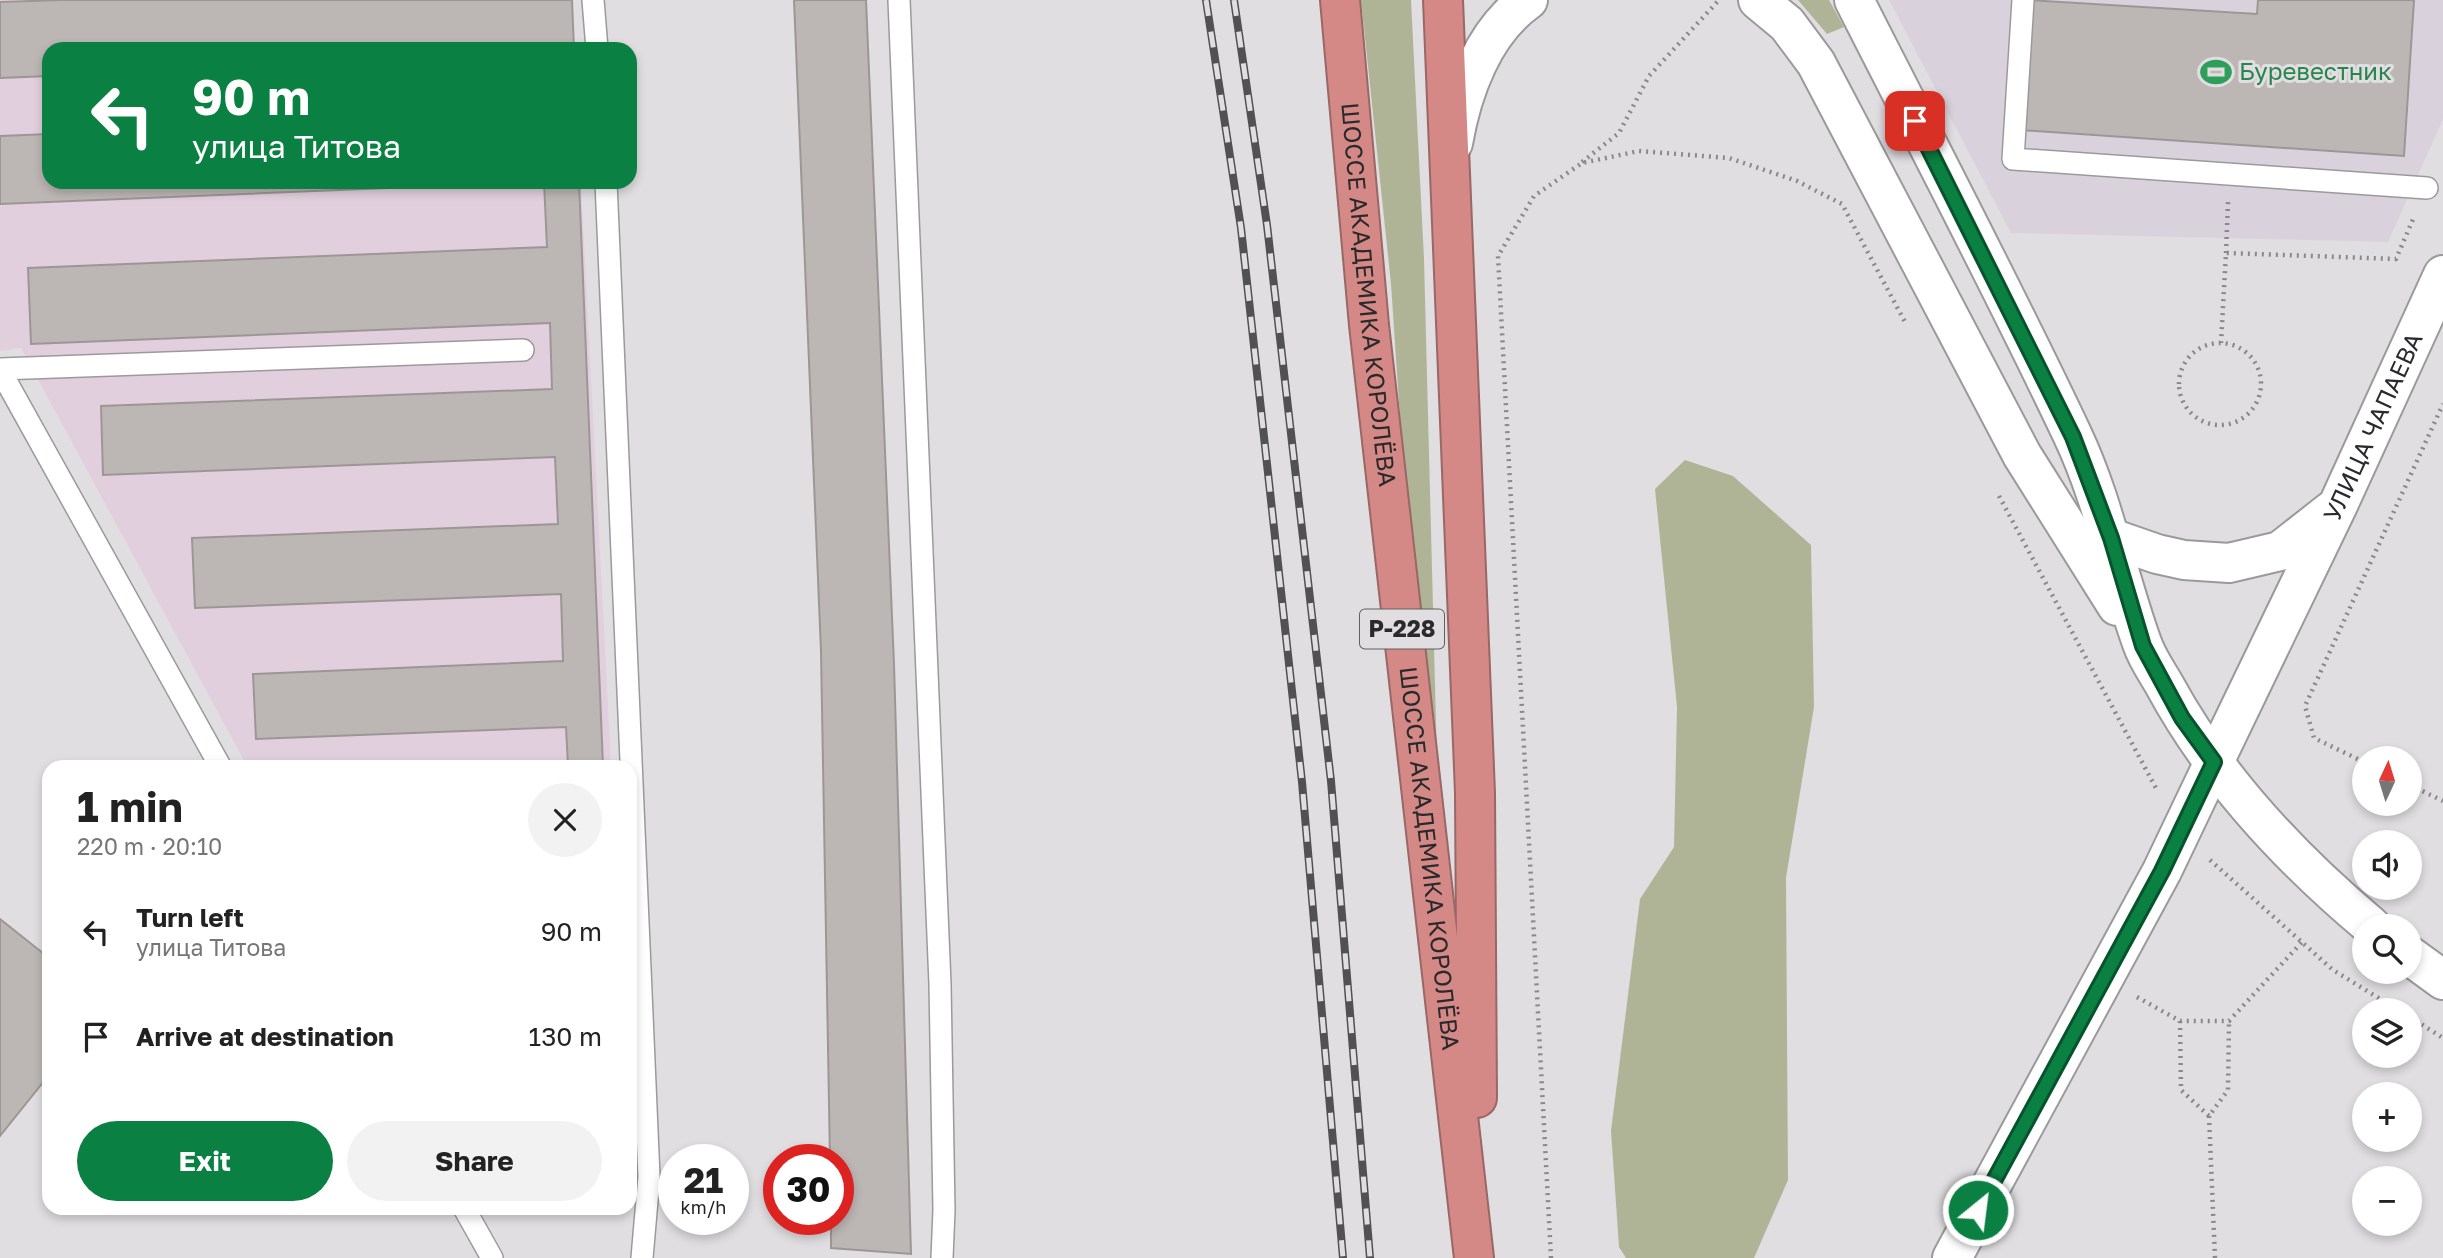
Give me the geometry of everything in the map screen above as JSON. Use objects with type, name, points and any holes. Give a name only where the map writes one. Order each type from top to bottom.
[{"type":"highway","name":"ШОССЕ АКАДЕМИКА КОРОЛЁВА","points":[[1340,0],[1369,325],[1475,1258]]},
{"type":"highway","name":"ШОССЕ АКАДЕМИКА КОРОЛЁВА","points":[[1443,0],[1475,793],[1475,1258]]},
{"type":"main road","points":[[1449,166],[1458,115],[1474,71],[1490,39],[1528,0]]},
{"type":"main road","points":[[1758,0],[1787,24],[1816,64],[2022,455],[2143,646],[2182,718],[2214,762],[2293,856],[2356,914]]},
{"type":"main road","points":[[1854,0],[2073,437],[2111,538],[2143,646]]},
{"type":"main road","name":"УЛИЦА ЧАПАЕВА","points":[[2111,538],[2184,560],[2229,563],[2280,551],[2338,505],[2443,275]]},
{"type":"main road","points":[[1952,1258],[2162,871],[2338,505]]},
{"type":"main road","points":[[2422,965],[2443,980]]},
{"type":"lane","points":[[593,0],[596,42]]},
{"type":"lane","points":[[899,0],[940,984],[943,1258]]},
{"type":"lane","points":[[2023,0],[2013,159],[2427,188]]},
{"type":"lane","points":[[606,189],[625,760]]},
{"type":"lane","points":[[217,760],[0,370],[523,350]]},
{"type":"lane","points":[[637,1116],[642,1258]]},
{"type":"lane","points":[[468,1215],[492,1258]]},
{"type":"path","points":[[1551,1258],[1498,256],[1534,196],[1619,133],[1649,76],[1719,0]]},
{"type":"path","points":[[1582,163],[1639,151],[1729,158],[1797,181],[1842,204],[1907,326]]},
{"type":"path","points":[[2221,343],[2230,174]]},
{"type":"path","points":[[2226,253],[2396,258],[2427,188]]},
{"type":"path","points":[[2221,343],[2234,345],[2254,361],[2261,386],[2252,410],[2231,424],[2218,425],[2205,423],[2185,407],[2178,382],[2187,358],[2208,344],[2221,343]]},
{"type":"path","points":[[2352,756],[2314,737],[2305,706],[2443,404]]},
{"type":"path","points":[[1999,496],[2180,833],[2333,970],[2378,998]]},
{"type":"path","points":[[2422,791],[2443,801]]},
{"type":"path","points":[[2215,1258],[2209,1116],[2228,1090],[2229,1021],[2302,942]]},
{"type":"path","points":[[2137,997],[2180,1021],[2229,1021]]},
{"type":"path","points":[[2180,1021],[2181,1090],[2209,1116]]},
{"type":"path","points":[[2422,1025],[2443,1038]]},
{"type":"shaded area","points":[[0,0],[572,0],[574,42],[42,42],[42,189],[581,189],[611,760],[244,760],[21,348],[0,351]]},
{"type":"shaded area","points":[[1889,0],[2443,0],[2443,119],[2388,242],[2011,233]]},
{"type":"green space","points":[[1361,0],[1411,0],[1424,259],[1437,762],[1423,761],[1391,284]]},
{"type":"green space","points":[[1798,0],[1829,0],[1844,27],[1827,34]]},
{"type":"green space","points":[[1685,460],[1733,476],[1811,545],[1814,707],[1786,878],[1788,1180],[1754,1258],[1626,1258],[1619,1247],[1611,1131],[1640,899],[1674,847],[1677,707],[1655,489]]},
{"type":"building","points":[[572,0],[574,42],[42,42],[42,76],[0,78],[0,2]]},
{"type":"building","points":[[794,0],[866,0],[894,664],[911,1254],[831,1248],[831,1235],[854,1235],[854,1144],[830,1144],[821,651]]},
{"type":"building","name":"Буревестник","points":[[2028,0],[2257,14],[2258,0],[2414,0],[2404,156],[2020,130]]},
{"type":"building","points":[[42,134],[42,189],[363,189],[0,204],[0,136]]},
{"type":"building","points":[[544,189],[579,189],[603,760],[568,760],[566,727],[256,739],[253,674],[563,661],[561,594],[195,608],[192,538],[558,524],[555,457],[103,475],[101,406],[552,389],[550,323],[31,344],[28,268],[547,247]]},
{"type":"building","points":[[0,919],[42,952],[42,1084],[0,1136]]},
{"type":"railway","points":[[1206,0],[1241,228],[1302,782],[1343,1258]]},
{"type":"railway","points":[[1234,0],[1267,225],[1331,781],[1370,1258]]},
{"type":"place","name":"Буревестник","points":[[2216,72]]},
{"type":"route","points":[[1915,121],[2073,437],[2111,538],[2143,646],[2182,718],[2214,762],[2162,871],[1978,1210]]}]
